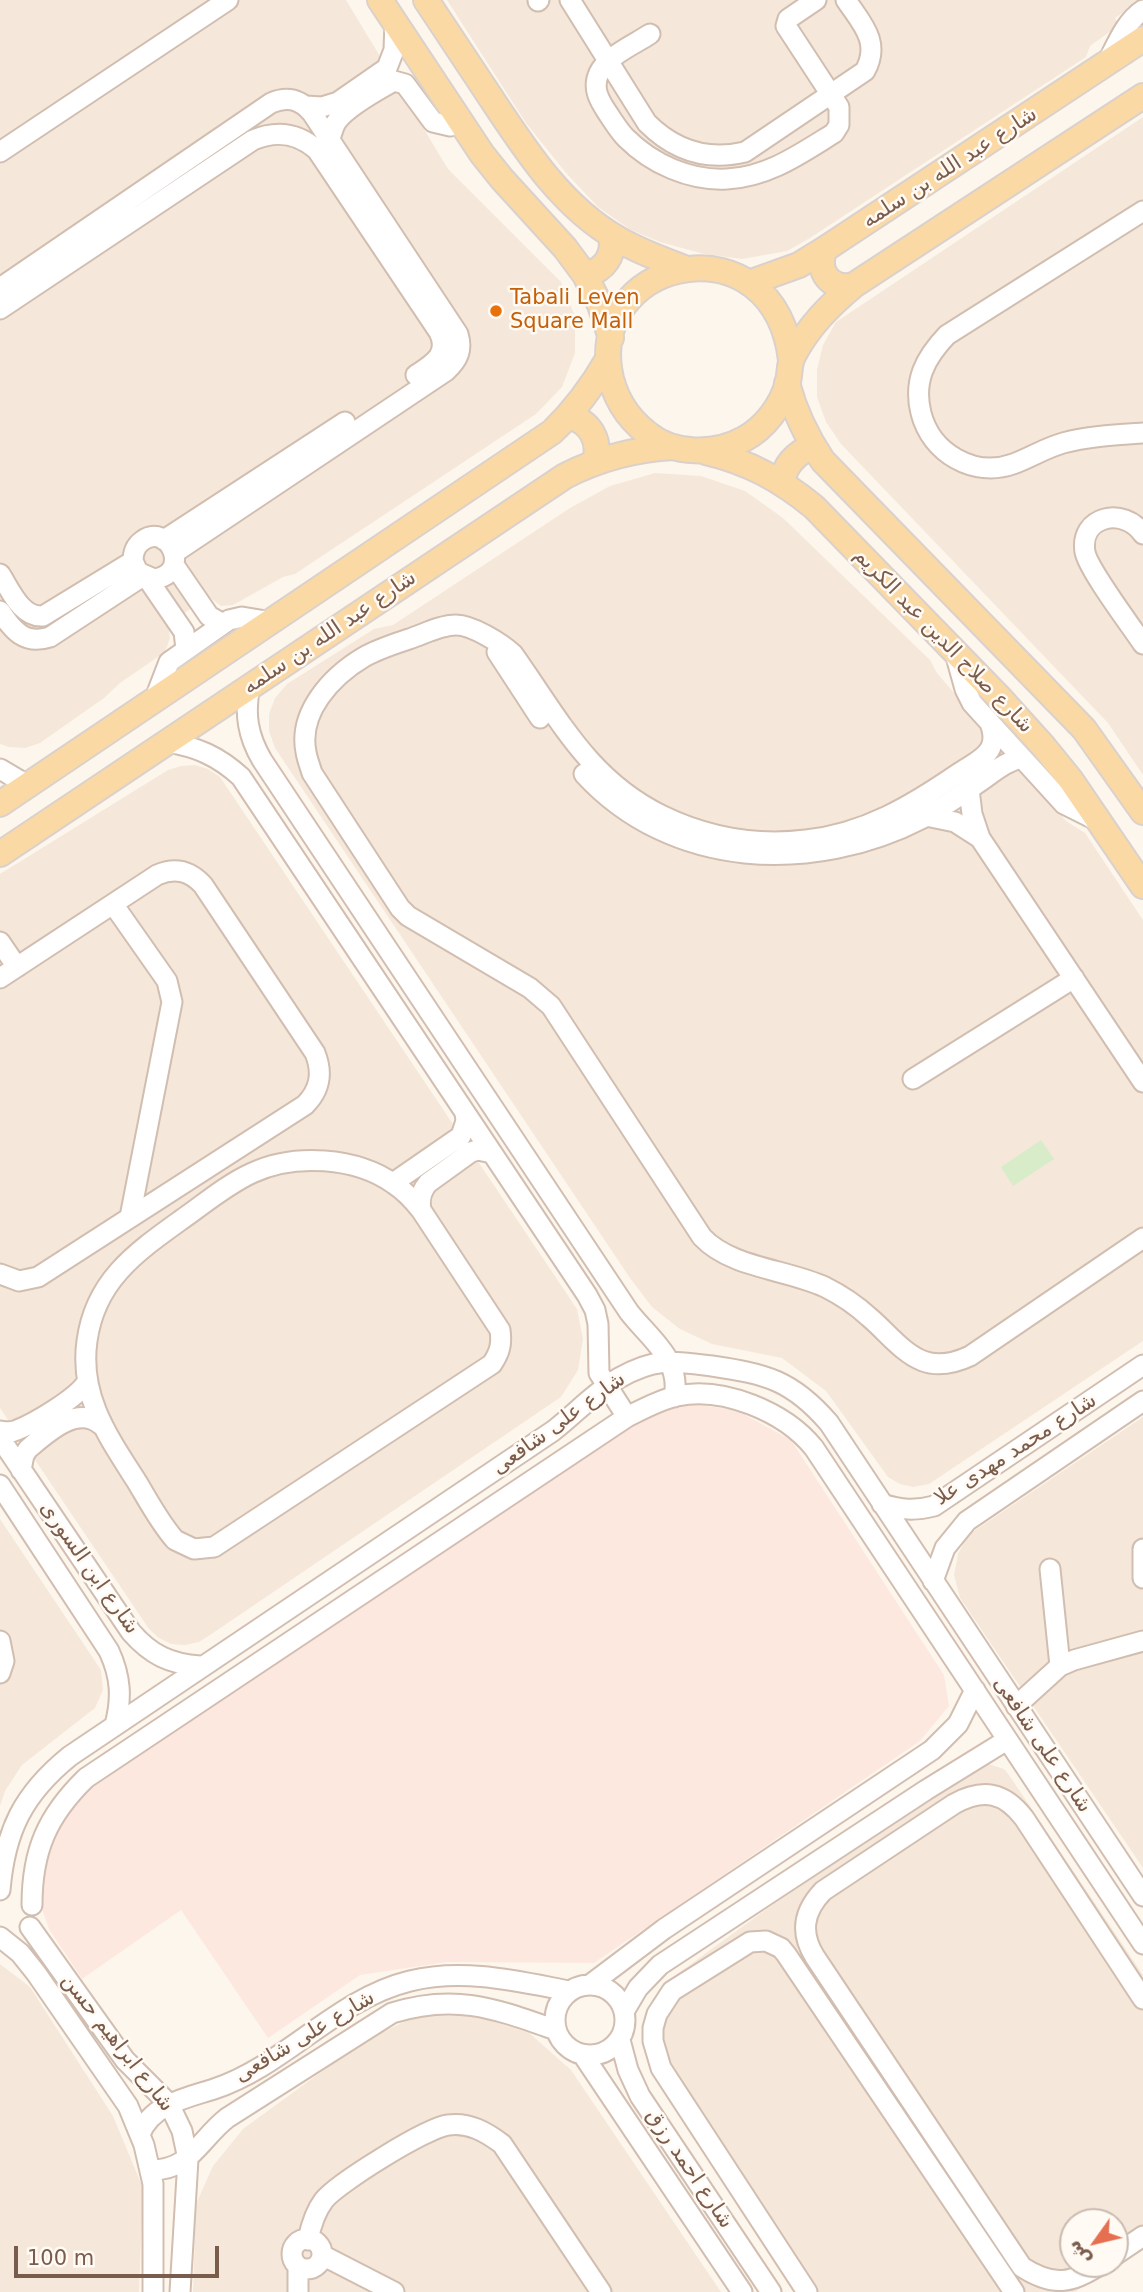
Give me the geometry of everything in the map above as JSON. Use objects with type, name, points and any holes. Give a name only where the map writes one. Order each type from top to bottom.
[{"type":"main road","points":[[380,0],[502,179],[565,248],[585,275],[600,305],[609,349],[611,383],[620,405],[635,424],[653,438],[687,449],[723,448],[745,439],[764,424],[778,405],[805,334],[824,311],[854,285],[1143,96]]},
{"type":"main road","points":[[426,0],[530,157],[557,189],[585,216],[611,235],[650,256],[687,269]]},
{"type":"main road","name":"شارع عبد الله بن سلمه","points":[[749,283],[799,265],[825,249],[1143,39]]},
{"type":"main road","points":[[585,275],[600,270],[610,258],[613,242],[611,235]]},
{"type":"main road","points":[[825,249],[821,261],[827,278],[842,286],[854,285]]},
{"type":"main road","points":[[609,349],[618,317],[630,299],[646,285],[666,274],[709,268],[730,273],[749,283],[767,298],[780,317],[788,338],[789,372]]},
{"type":"main road","name":"شارع عبد الله بن سلمه","points":[[0,803],[552,432],[593,386],[609,349]]},
{"type":"main road","name":"شارع صلاح الدين عبد الكريم","points":[[789,372],[795,411],[823,461],[1084,729],[1143,812]]},
{"type":"main road","points":[[569,415],[584,422],[594,435],[597,448],[595,462]]},
{"type":"main road","points":[[782,482],[789,462],[800,452],[813,446]]},
{"type":"main road","name":"شارع عبد الله بن سلمه","points":[[0,854],[565,476],[613,455],[644,449],[687,449]]},
{"type":"main road","name":"شارع صلاح الدين عبد الكريم","points":[[687,449],[730,458],[761,470],[782,482],[814,508],[1044,747],[1070,779],[1143,886]]},
{"type":"main road","points":[[119,724],[142,759]]},
{"type":"street","points":[[0,152],[228,0]]},
{"type":"street","points":[[570,0],[648,123],[660,136],[674,145],[708,156],[745,152],[865,71],[872,59],[872,46],[846,0]]},
{"type":"street","points":[[650,34],[599,72],[596,85],[598,99],[624,137],[662,164],[698,177],[726,179],[754,175],[780,166],[834,133],[841,116],[832,94],[786,26],[788,19],[816,0]]},
{"type":"street","points":[[1107,63],[1124,30],[1143,10]]},
{"type":"street","points":[[324,145],[334,125],[344,114],[387,85],[393,73],[395,22]]},
{"type":"street","points":[[0,309],[271,103],[289,99],[306,106],[322,107],[338,102],[380,74],[393,73],[405,84],[433,122],[450,126],[461,121]]},
{"type":"street","points":[[171,553],[367,415],[438,360],[442,354],[443,339],[324,145],[306,106]]},
{"type":"street","points":[[0,288],[264,135],[287,134],[324,145]]},
{"type":"street","points":[[1143,212],[947,335],[933,349],[918,381],[922,417],[941,449],[957,461],[975,467],[995,469],[1014,464],[1034,453],[1077,440],[1143,433]]},
{"type":"street","points":[[1143,534],[1130,520],[1111,517],[1093,526],[1085,543],[1089,562],[1143,644]]},
{"type":"street","points":[[186,649],[184,632],[141,572],[135,548],[145,539],[151,537],[171,553],[209,616],[223,624]]},
{"type":"street","points":[[0,574],[24,611],[43,617],[141,572],[160,579],[171,571],[171,553]]},
{"type":"street","points":[[0,611],[14,631],[22,637],[41,640],[50,637],[141,572]]},
{"type":"street","points":[[154,701],[169,662],[223,624],[242,617],[272,622]]},
{"type":"street","points":[[989,721],[994,739],[984,768],[969,789],[934,805],[901,811],[855,830],[806,840],[756,841],[707,832],[671,820],[596,779],[513,654],[502,644],[466,626],[447,626],[388,646],[345,670],[313,706],[306,728],[305,751],[312,773],[394,900],[408,916],[530,988],[551,1006],[702,1237],[710,1245],[731,1257],[805,1278],[827,1288],[867,1314],[914,1356],[924,1361],[947,1364],[970,1356],[1143,1238]]},
{"type":"street","points":[[955,653],[968,696],[989,721],[1064,804],[1100,822]]},
{"type":"street","points":[[250,686],[247,701],[249,732],[262,760],[629,1312],[670,1360],[676,1379],[674,1397]]},
{"type":"street","points":[[167,743],[187,745],[207,752],[241,777],[587,1295],[595,1310],[599,1338],[598,1373],[627,1418]]},
{"type":"street","points":[[934,805],[984,768],[1022,758]]},
{"type":"street","points":[[0,769],[27,785]]},
{"type":"street","points":[[969,789],[972,814],[981,838],[1143,1082]]},
{"type":"street","points":[[934,805],[981,838]]},
{"type":"street","points":[[0,978],[165,872],[182,871],[197,878],[315,1053],[320,1071],[316,1090],[304,1105],[38,1277],[19,1281],[0,1274]]},
{"type":"street","points":[[113,904],[167,981],[172,1002],[130,1217]]},
{"type":"street","points":[[0,942],[17,967]]},
{"type":"street","points":[[913,1079],[1074,978]]},
{"type":"street","points":[[421,1210],[420,1195],[429,1170],[461,1136],[466,1121],[465,1113]]},
{"type":"street","points":[[393,1183],[471,1152],[485,1150],[492,1153]]},
{"type":"street","points":[[320,1160],[342,1164],[393,1183],[421,1210],[500,1330],[502,1342],[499,1354],[492,1364],[223,1542],[204,1549],[184,1546],[169,1532],[101,1425],[88,1382],[87,1342],[91,1321],[108,1284],[135,1253],[233,1183],[274,1165],[320,1160]]},
{"type":"street","name":"شارع على شافعى","points":[[0,1890],[8,1838],[18,1814],[49,1772],[200,1666],[553,1431],[606,1386],[631,1372],[670,1360],[754,1372],[788,1386],[803,1396],[829,1423],[1143,1896]]},
{"type":"street","name":"شارع محمد مهدى علا","points":[[882,1504],[898,1510],[934,1506],[1143,1365]]},
{"type":"street","points":[[0,1431],[15,1431],[70,1400],[88,1382]]},
{"type":"street","name":"شارع على شافعى","points":[[30,1927],[33,1913],[32,1881],[43,1835],[61,1804],[86,1778],[627,1418],[674,1397],[700,1396],[732,1399],[775,1415],[797,1429],[823,1461],[1143,1944]]},
{"type":"street","name":"شارع محمد مهدى علا","points":[[933,1581],[945,1548],[967,1521],[1143,1401]]},
{"type":"street","points":[[21,1470],[24,1455],[29,1449],[72,1418],[88,1417],[101,1425]]},
{"type":"street","name":"شارع ابن السورى","points":[[0,1438],[131,1632],[145,1647],[162,1658],[181,1665],[200,1666]]},
{"type":"street","name":"شارع ابن السورى","points":[[0,1485],[113,1659],[121,1687],[116,1726]]},
{"type":"street","points":[[16,1509],[38,1495]]},
{"type":"street","points":[[1143,1553],[1143,1578]]},
{"type":"street","points":[[1050,1569],[1060,1666]]},
{"type":"street","points":[[939,1634],[960,1621]]},
{"type":"street","points":[[0,1641],[4,1661],[0,1673]]},
{"type":"street","points":[[1016,1706],[1060,1666],[1143,1641]]},
{"type":"street","name":"شارع على شافعى","points":[[591,1984],[664,1929],[932,1750],[958,1724],[975,1690]]},
{"type":"street","name":"شارع على شافعى","points":[[625,2010],[638,1988],[660,1965],[1007,1740]]},
{"type":"street","points":[[1073,2278],[1061,2281],[1036,2276],[1022,2267],[808,1944],[804,1930],[806,1915],[812,1902],[823,1891],[968,1796],[984,1794],[1000,1797],[1014,1805],[1143,1999]]},
{"type":"street","points":[[873,1825],[888,1847]]},
{"type":"street","points":[[0,1890],[19,1891],[32,1905]]},
{"type":"street","points":[[0,1937],[17,1937],[30,1927]]},
{"type":"street","name":"شارع ابراهيم حسن","points":[[30,1927],[125,2060],[156,2088],[169,2105],[182,2131],[188,2159],[180,2292]]},
{"type":"street","name":"شارع ابراهيم حسن","points":[[0,1937],[20,1953],[36,1973],[128,2106],[151,2170],[153,2292]]},
{"type":"street","points":[[807,2292],[661,2068],[653,2041],[657,2014],[672,1991],[742,1945],[758,1940],[774,1944],[786,1954],[1014,2292]]},
{"type":"street","name":"شارع على شافعى","points":[[140,2134],[152,2114],[259,2067],[346,2009],[377,1993],[410,1981],[444,1975],[479,1975],[569,1991]]},
{"type":"street","points":[[591,1984],[606,1988],[618,1997],[625,2010],[626,2025],[620,2040],[610,2050],[597,2055],[583,2055],[571,2050],[562,2041],[556,2030],[555,2015],[559,2001],[569,1991],[591,1984]]},
{"type":"street","name":"شارع على شافعى","points":[[188,2159],[226,2118],[393,2012],[417,2005],[469,2003],[556,2030]]},
{"type":"street","name":"شارع احمد رزق","points":[[620,2040],[628,2070],[640,2096],[771,2292]]},
{"type":"street","name":"شارع احمد رزق","points":[[583,2055],[742,2292]]},
{"type":"street","points":[[308,2240],[317,2211],[336,2188],[430,2130],[449,2124],[468,2125],[487,2132],[502,2144],[601,2292]]},
{"type":"street","points":[[151,2170],[167,2169],[188,2159]]},
{"type":"street","points":[[308,2240],[317,2243],[322,2255],[313,2268],[302,2269],[294,2261],[293,2249],[297,2244],[308,2240]]},
{"type":"street","points":[[322,2255],[394,2292]]},
{"type":"street","points":[[298,2266],[298,2292]]},
{"type":"shaded area","points":[[0,0],[346,0],[448,169],[561,282],[575,316],[575,353],[562,387],[536,414],[295,574],[283,577],[233,605],[221,606],[208,596],[168,625],[170,638],[165,652],[40,743],[25,748],[0,744]]},
{"type":"shaded area","points":[[447,0],[1142,0],[1115,18],[1119,25],[1090,46],[1086,57],[810,238],[787,251],[742,259],[704,254],[660,242],[631,230],[598,207],[566,173],[526,123]]},
{"type":"shaded area","points":[[1143,117],[1143,775],[1108,723],[841,444],[826,422],[817,397],[817,370],[823,345],[836,322]]},
{"type":"shaded area","points":[[655,473],[701,476],[745,491],[783,518],[930,660],[937,673],[1066,821],[1085,833],[1143,920],[1143,1341],[929,1484],[913,1487],[888,1477],[826,1391],[782,1358],[712,1344],[680,1329],[652,1307],[275,748],[269,731],[269,714],[275,698],[287,684],[374,629],[393,625],[570,508],[610,486]]},
{"type":"shaded area","points":[[195,765],[220,777],[577,1309],[583,1339],[578,1370],[561,1397],[210,1635],[199,1642],[185,1645],[171,1644],[149,1629],[0,1408],[0,874],[168,770]]},
{"type":"shaded area","points":[[684,1403],[736,1410],[791,1440],[944,1675],[949,1706],[920,1741],[594,1963],[447,1962],[360,1975],[268,2038],[181,1910],[82,1979],[49,1929],[38,1897],[41,1862],[70,1803],[179,1727],[633,1425]]},
{"type":"shaded area","points":[[1143,1417],[1143,1868],[960,1598],[954,1575],[958,1554],[968,1535]]},
{"type":"shaded area","points":[[0,1519],[101,1670],[103,1690],[95,1708],[22,1765],[5,1791],[0,1806]]},
{"type":"shaded area","points":[[988,1764],[1004,1769],[1143,1975],[1143,2248],[1129,2257],[1129,2208],[1059,2208],[1059,2278],[1097,2278],[1075,2292],[796,2292],[651,2073],[645,2048],[655,2000],[669,1980],[768,1908],[980,1765]]},
{"type":"shaded area","points":[[0,1964],[30,1987],[113,2116],[143,2188],[139,2292],[0,2292]]},
{"type":"shaded area","points":[[471,2015],[528,2032],[571,2070],[721,2292],[193,2292],[196,2204],[213,2166],[243,2129],[365,2040],[417,2016]]},
{"type":"green space","points":[[1041,1140],[1054,1159],[1013,1186],[1001,1167]]},
{"type":"place","name":"Tabali Leven Square Mall","points":[[496,311]]}]
